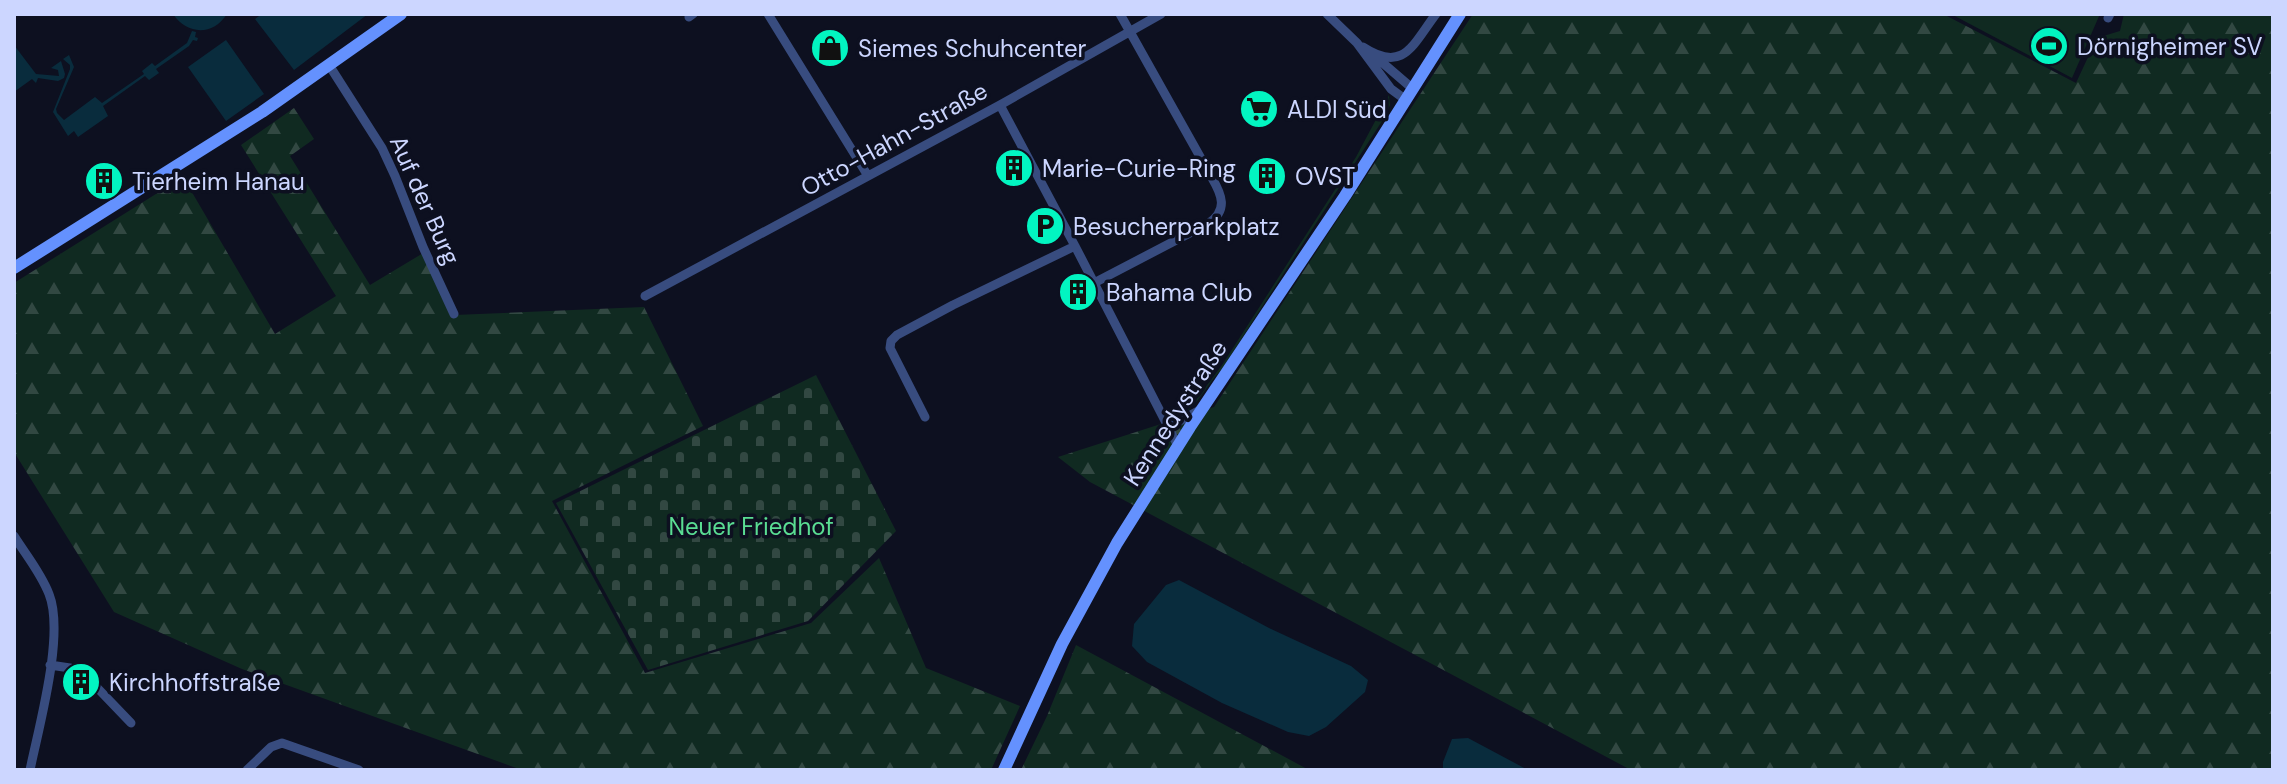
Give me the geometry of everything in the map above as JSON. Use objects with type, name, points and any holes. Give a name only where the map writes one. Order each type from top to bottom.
[{"type":"main road","points":[[14,268],[262,112],[401,14]]},
{"type":"main road","name":"Kennedystraße","points":[[1004,770],[1050,667],[1094,582],[1178,446],[1460,14]]},
{"type":"street","points":[[768,14],[868,176]]},
{"type":"street","points":[[1094,283],[1209,223],[1218,216],[1222,206],[1220,193],[1120,14]]},
{"type":"street","name":"Otto-Hahn-Straße","points":[[645,296],[1000,105],[1161,14]]},
{"type":"street","points":[[1327,14],[1357,43],[1388,86],[1409,94]]},
{"type":"street","points":[[1372,53],[1389,59],[1401,55],[1411,47],[1436,14]]},
{"type":"street","points":[[1357,43],[1372,53],[1409,94]]},
{"type":"street","name":"Auf der Burg","points":[[329,65],[382,148],[454,314]]},
{"type":"street","points":[[1000,105],[1178,446]]},
{"type":"street","points":[[925,417],[890,348],[891,341],[953,305],[1075,246]]},
{"type":"street","points":[[1164,419],[1178,422],[1203,408]]},
{"type":"street","points":[[14,536],[18,550],[44,584],[56,626],[30,770]]},
{"type":"street","points":[[50,665],[76,669],[84,674],[131,723]]},
{"type":"street","points":[[247,770],[271,747],[282,743],[359,770]]},
{"type":"green space","points":[[1473,14],[1943,14],[2076,83],[2097,38],[2120,31],[2124,14],[2273,14],[2273,770],[1631,770],[1090,482],[1058,457],[1214,407]]},
{"type":"green space","name":"Dörnigheimer SV","points":[[1951,14],[2100,14],[2072,78]]},
{"type":"green space","points":[[1389,95],[1390,105],[1386,115],[1222,369],[1192,407],[1180,417],[1222,365],[1356,157]]},
{"type":"green space","points":[[294,108],[314,139],[290,156],[370,285],[425,252],[455,315],[644,307],[703,426],[552,501],[645,673],[811,623],[879,558],[926,668],[1020,706],[991,770],[522,770],[242,669],[114,612],[14,452],[14,283],[183,177],[275,334],[336,296],[241,145]]},
{"type":"green space","name":"Neuer Friedhof","points":[[816,375],[896,531],[808,621],[648,670],[556,503]]},
{"type":"green space","points":[[1076,645],[1309,770],[1021,770]]},
{"type":"water","points":[[173,14],[227,14],[215,26],[200,30],[185,26]]},
{"type":"water","points":[[262,14],[368,14],[294,70],[255,19]]},
{"type":"water","points":[[192,31],[196,32],[197,41],[193,40],[156,69],[159,73],[149,80],[145,76],[103,106],[108,116],[78,137],[74,131],[68,136],[53,112],[70,69],[63,59],[69,55],[74,67],[56,109],[64,120],[95,97],[102,103],[144,74],[142,71],[152,63],[155,66],[187,43]]},
{"type":"water","points":[[226,40],[264,94],[226,121],[188,67]]},
{"type":"water","points":[[14,45],[36,74],[59,76],[58,70],[51,68],[61,61],[64,78],[58,81],[38,78],[36,83],[32,79],[14,92]]},
{"type":"water","points":[[1179,580],[1269,628],[1351,666],[1368,680],[1365,692],[1326,727],[1309,736],[1288,732],[1222,703],[1147,662],[1132,646],[1134,624],[1166,585]]},
{"type":"water","points":[[1468,738],[1528,770],[1443,770],[1452,739]]},
{"type":"place","name":"Dörnigheimer SV","points":[[2049,46]]},
{"type":"place","name":"Siemes Schuhcenter","points":[[830,48]]},
{"type":"place","name":"ALDI Süd","points":[[1259,109]]},
{"type":"place","name":"Marie-Curie-Ring","points":[[1014,168]]},
{"type":"place","name":"OVST","points":[[1267,176]]},
{"type":"place","name":"Tierheim Hanau","points":[[104,181]]},
{"type":"place","name":"Besucherparkplatz","points":[[1045,226]]},
{"type":"place","name":"Bahama Club","points":[[1078,292]]},
{"type":"place","name":"Kirchhoffstraße","points":[[81,682]]}]
